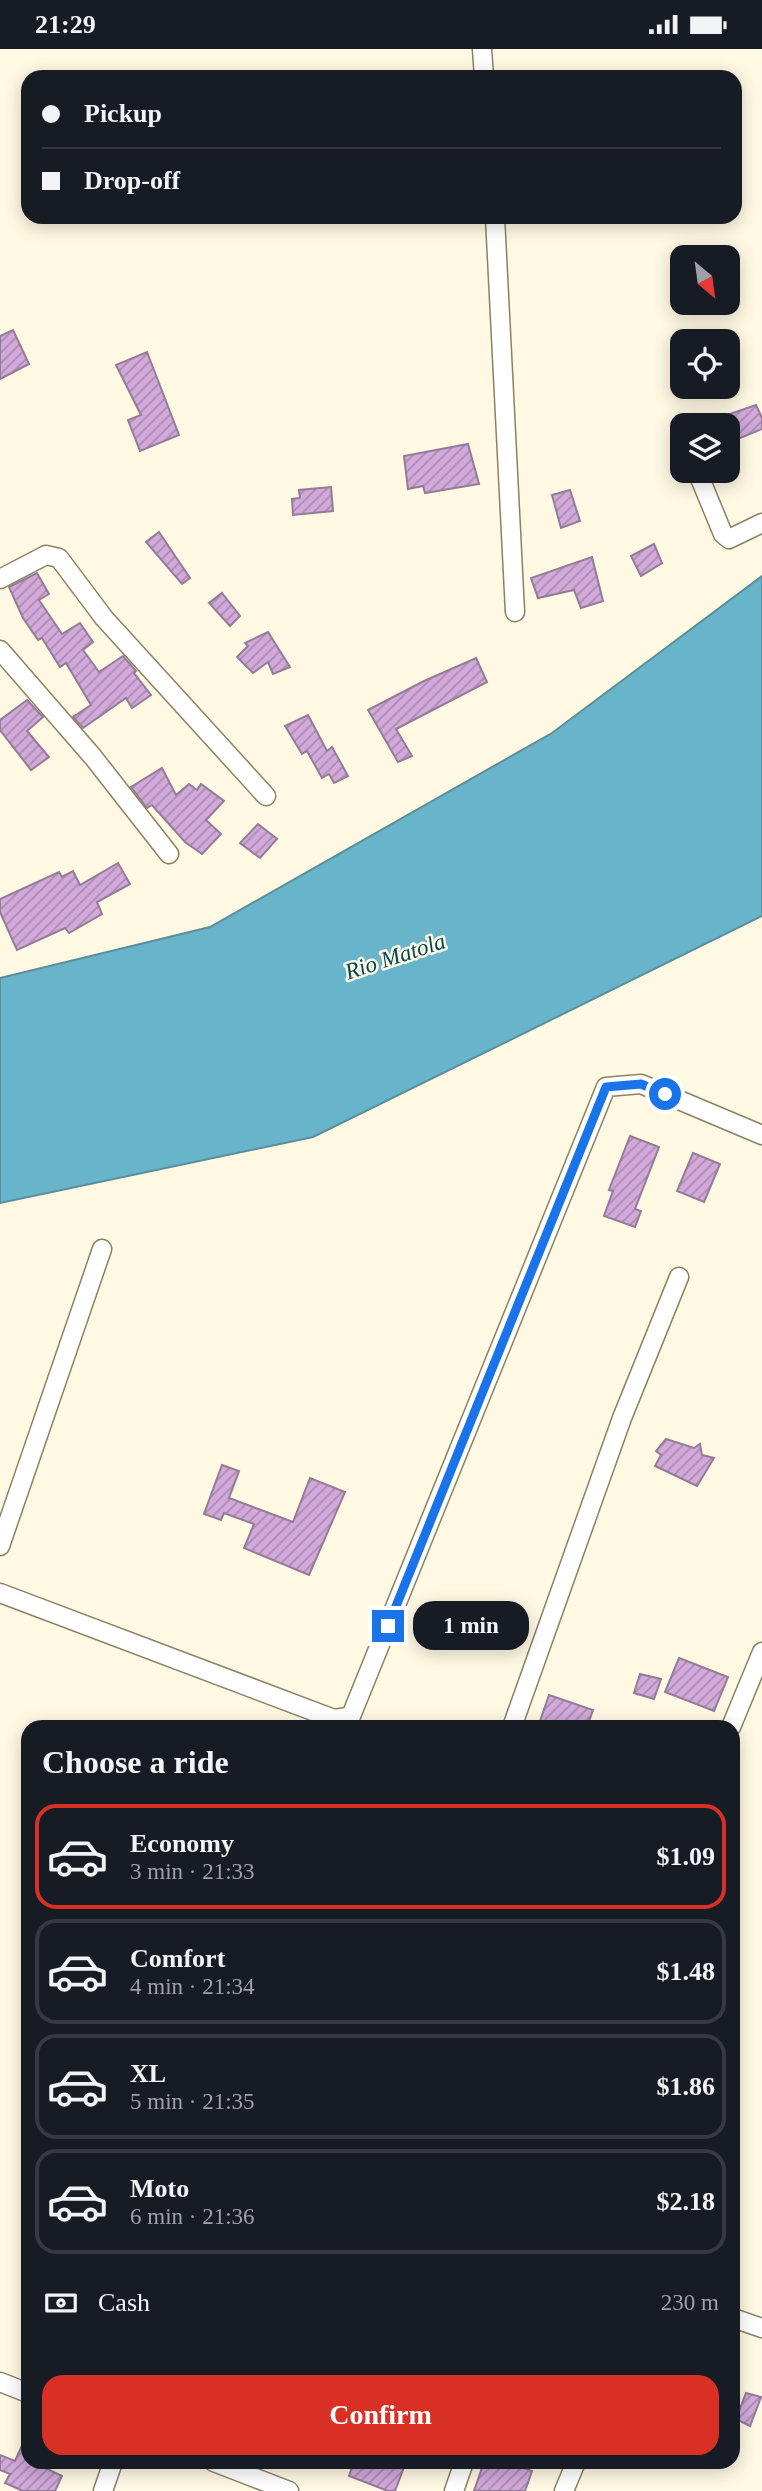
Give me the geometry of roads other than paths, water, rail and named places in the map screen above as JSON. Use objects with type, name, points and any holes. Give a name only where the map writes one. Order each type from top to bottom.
[{"type":"street","points":[[482,49],[484,70]]},
{"type":"street","points":[[495,224],[515,612]]},
{"type":"street","points":[[703,483],[723,534],[729,539],[762,523]]},
{"type":"street","points":[[0,579],[46,555],[59,558],[104,618],[266,796]]},
{"type":"street","points":[[0,650],[117,785],[169,854]]},
{"type":"street","points":[[0,1593],[334,1719],[351,1716],[606,1087],[641,1084],[762,1135]]},
{"type":"street","points":[[0,1546],[102,1249]]},
{"type":"street","points":[[514,1720],[621,1418],[680,1277]]},
{"type":"street","points":[[735,1720],[762,1652]]},
{"type":"street","points":[[740,2320],[762,2328]]},
{"type":"street","points":[[0,2382],[21,2390]]},
{"type":"street","points":[[103,2491],[111,2469]]},
{"type":"street","points":[[250,2469],[289,2491]]},
{"type":"street","points":[[454,2491],[462,2469]]},
{"type":"street","points":[[564,2491],[573,2469]]},
{"type":"water","name":"Rio Matola","points":[[762,576],[762,916],[313,1137],[0,1203],[0,978],[210,927],[552,733]]}]
